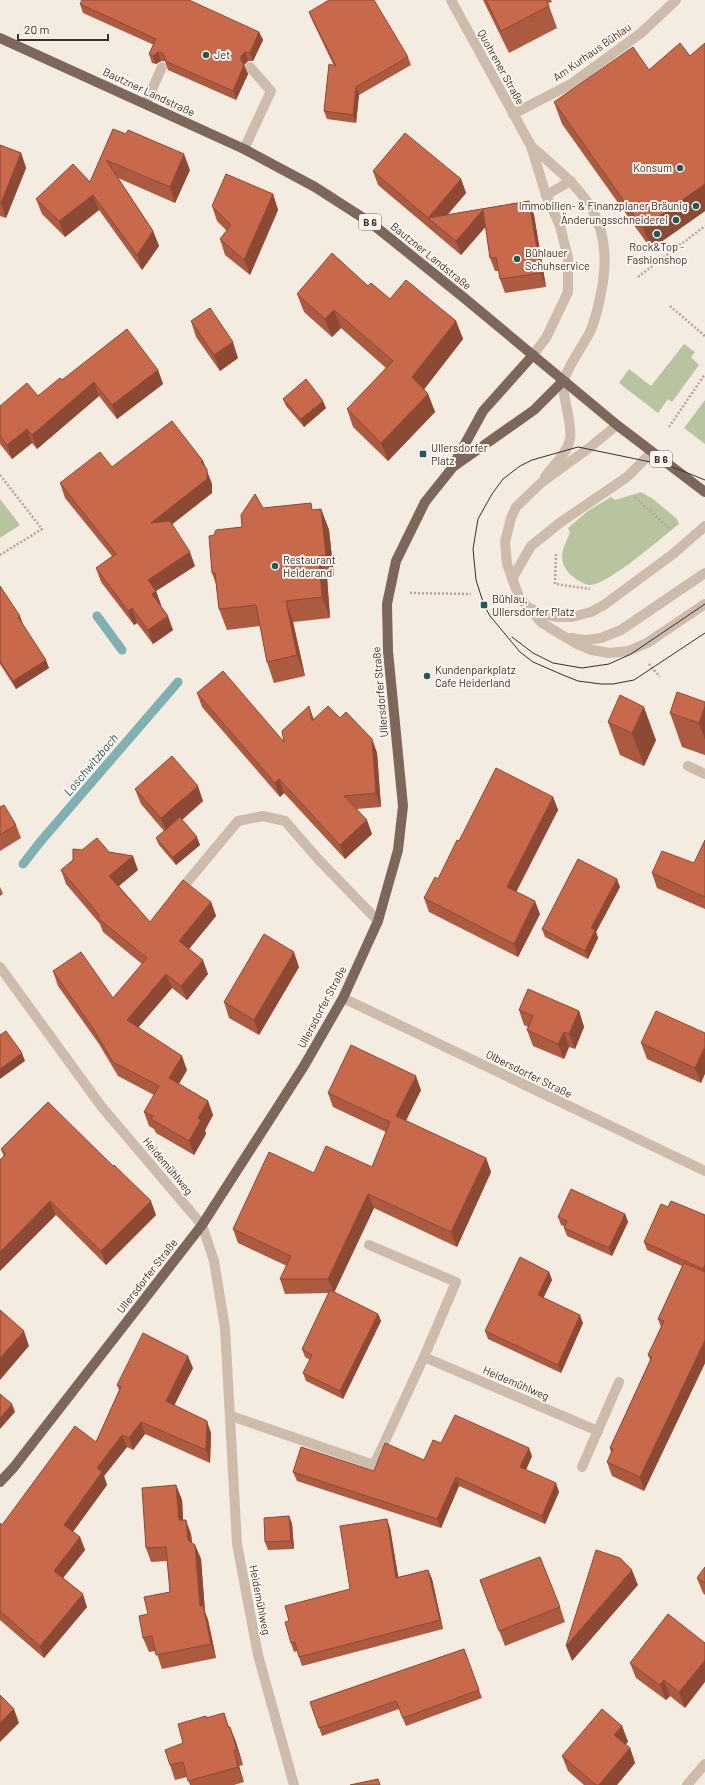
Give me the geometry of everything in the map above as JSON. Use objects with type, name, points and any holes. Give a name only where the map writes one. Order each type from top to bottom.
[{"type":"main road","name":"Bautzner Landstraße","points":[[0,38],[146,103],[244,149],[315,187],[370,223],[617,425],[705,492]]},
{"type":"main road","points":[[453,467],[483,411],[533,355]]},
{"type":"main road","points":[[453,467],[534,410],[563,381]]},
{"type":"main road","name":"Ullersdorfer Straße","points":[[0,1482],[14,1467],[202,1225],[304,1066],[343,998],[378,921],[398,850],[403,806],[388,651],[388,590],[396,561],[416,518],[425,502],[453,467]]},
{"type":"street","name":"Quohrener Straße","points":[[451,0],[531,146],[546,195],[560,226],[568,258],[568,292],[546,338],[533,355]]},
{"type":"street","name":"Am Kurhaus Bühlau","points":[[513,114],[571,84],[641,33],[676,0]]},
{"type":"street","points":[[146,103],[162,67]]},
{"type":"street","points":[[244,149],[271,91],[250,67]]},
{"type":"street","name":"Quohrener Straße","points":[[531,146],[570,181],[590,204],[600,227],[605,249],[605,269],[600,302],[590,331],[563,381]]},
{"type":"street","points":[[546,195],[570,181]]},
{"type":"street","points":[[542,482],[550,468],[566,450],[570,439],[570,424],[563,381]]},
{"type":"street","points":[[617,425],[589,448],[542,482],[516,507],[511,518],[505,542],[507,564],[519,597],[542,623],[577,644],[592,650],[609,653],[628,651],[647,643],[705,604]]},
{"type":"street","points":[[512,579],[531,546],[562,522],[627,477],[652,452]]},
{"type":"street","points":[[528,607],[542,614],[558,617],[572,617],[591,612],[604,605],[673,554],[705,526]]},
{"type":"street","points":[[560,634],[585,640],[602,638],[621,630],[705,573]]},
{"type":"street","points":[[688,766],[705,774]]},
{"type":"street","points":[[171,900],[238,821],[263,816],[285,821],[318,859],[378,921]]},
{"type":"street","name":"Heidemühlweg","points":[[0,967],[101,1106],[202,1225],[214,1261],[224,1321],[237,1544],[258,1655],[294,1785]]},
{"type":"street","name":"Olbersdorfer Straße","points":[[343,998],[705,1172]]},
{"type":"street","points":[[230,1416],[374,1465],[424,1357],[456,1282],[369,1245]]},
{"type":"street","name":"Heidemühlweg","points":[[424,1357],[598,1432]]},
{"type":"street","points":[[582,1467],[619,1382]]},
{"type":"street","points":[[687,1785],[705,1764]]},
{"type":"path","points":[[638,277],[705,226]]},
{"type":"path","points":[[670,306],[705,336]]},
{"type":"path","points":[[669,427],[705,374]]},
{"type":"path","points":[[0,475],[42,529],[0,555]]},
{"type":"path","points":[[632,495],[670,530],[677,530]]},
{"type":"path","points":[[556,550],[555,584],[591,589]]},
{"type":"path","points":[[408,593],[471,594]]},
{"type":"path","points":[[646,660],[660,677]]},
{"type":"green space","points":[[684,344],[695,352],[691,357],[699,365],[672,402],[668,399],[658,413],[619,383],[629,369],[651,386]]},
{"type":"green space","points":[[705,400],[705,444],[684,428]]},
{"type":"green space","points":[[641,492],[653,499],[677,519],[679,524],[622,569],[598,583],[590,585],[573,577],[565,568],[562,558],[563,549],[570,533],[568,528],[588,511],[611,497],[615,500]]},
{"type":"green space","points":[[0,499],[20,525],[0,538]]},
{"type":"building","name":"Jet","points":[[82,0],[189,0],[259,32],[250,53],[245,52],[241,56],[241,60],[244,65],[233,91],[165,61],[165,57],[162,53],[158,52],[153,56],[149,54],[156,39],[80,4]]},
{"type":"building","points":[[329,0],[374,0],[408,57],[356,87],[353,115],[324,111],[329,64],[336,66],[309,12]]},
{"type":"building","points":[[486,0],[546,0],[549,6],[501,31]]},
{"type":"building","points":[[680,43],[690,56],[705,43],[705,184],[643,228],[554,102],[633,47],[649,70]]},
{"type":"building","points":[[113,129],[126,134],[128,130],[184,154],[170,187],[106,160],[153,231],[137,255],[93,195],[59,221],[36,199],[73,164],[90,182]]},
{"type":"building","points":[[405,133],[461,179],[428,218],[373,171]]},
{"type":"building","points":[[0,145],[21,153],[1,203],[0,203]]},
{"type":"building","points":[[226,174],[273,194],[244,260],[220,239],[231,225],[212,206]]},
{"type":"building","points":[[529,201],[541,273],[500,279],[496,257],[490,258],[483,210],[456,241],[428,218]]},
{"type":"building","points":[[332,253],[368,286],[371,283],[390,299],[406,280],[456,321],[412,377],[428,394],[381,443],[347,409],[393,361],[334,310],[325,319],[297,294]]},
{"type":"building","points":[[210,308],[233,342],[214,355],[191,321]]},
{"type":"building","points":[[127,329],[158,370],[112,405],[94,382],[32,435],[27,429],[7,445],[0,436],[0,406],[27,383],[38,396],[60,378],[62,380]]},
{"type":"building","points":[[306,379],[323,401],[301,419],[283,399]]},
{"type":"building","points":[[172,421],[203,461],[201,462],[207,469],[207,479],[151,523],[170,521],[190,552],[148,580],[156,591],[152,594],[168,616],[148,630],[132,608],[128,611],[96,568],[116,554],[60,483],[100,452],[112,467]]},
{"type":"building","points":[[255,494],[263,508],[311,503],[312,510],[321,509],[326,555],[319,556],[322,597],[286,601],[297,655],[267,662],[256,605],[219,609],[215,573],[212,573],[209,536],[214,535],[216,530],[242,527],[241,515]]},
{"type":"building","points":[[0,586],[46,660],[13,681],[0,661]]},
{"type":"building","points":[[223,671],[284,742],[282,731],[309,706],[312,721],[328,706],[340,718],[346,712],[372,739],[376,793],[344,796],[367,820],[340,845],[279,779],[275,783],[197,693]]},
{"type":"building","points":[[677,692],[705,702],[699,723],[670,713]]},
{"type":"building","points":[[620,695],[644,707],[632,733],[608,722]]},
{"type":"building","points":[[172,756],[198,786],[161,818],[135,789]]},
{"type":"building","points":[[496,768],[553,797],[507,887],[535,901],[514,944],[424,898],[435,877],[438,879],[457,840],[459,841]]},
{"type":"building","points":[[4,805],[16,825],[0,835],[0,807]]},
{"type":"building","points":[[180,817],[197,837],[173,857],[156,838]]},
{"type":"building","points":[[97,838],[109,852],[133,856],[109,876],[150,922],[183,880],[211,902],[179,941],[203,960],[181,986],[166,974],[127,1020],[182,1056],[169,1078],[208,1101],[198,1118],[201,1120],[189,1141],[151,1119],[153,1116],[144,1112],[159,1086],[113,1062],[94,1030],[53,971],[81,952],[113,998],[147,958],[98,918],[100,916],[61,870],[73,860],[73,849],[82,850]]},
{"type":"building","points":[[705,840],[705,897],[652,873],[662,851],[694,863]]},
{"type":"building","points":[[578,859],[617,879],[591,928],[595,930],[585,951],[542,929]]},
{"type":"building","points":[[264,934],[294,952],[254,1020],[224,1002]]},
{"type":"building","points":[[528,989],[579,1011],[569,1034],[564,1032],[558,1044],[527,1030],[533,1016],[519,1010]]},
{"type":"building","points":[[656,1011],[705,1033],[705,1047],[695,1068],[641,1043]]},
{"type":"building","points":[[6,1031],[22,1053],[0,1069],[0,1035]]},
{"type":"building","points":[[351,1045],[416,1076],[396,1116],[486,1158],[451,1232],[368,1194],[328,1279],[280,1279],[291,1256],[233,1229],[269,1152],[314,1173],[326,1146],[372,1167],[390,1122],[328,1093]]},
{"type":"building","points":[[48,1102],[151,1201],[101,1251],[50,1201],[0,1252],[0,1160],[6,1154],[1,1149]]},
{"type":"building","points":[[571,1189],[625,1214],[609,1248],[564,1228],[567,1221],[558,1217]]},
{"type":"building","points":[[671,1201],[705,1215],[705,1264],[703,1269],[644,1242],[661,1204],[668,1207]]},
{"type":"building","points":[[520,1257],[549,1272],[538,1295],[580,1315],[558,1365],[485,1331]]},
{"type":"building","points":[[684,1263],[705,1272],[705,1340],[640,1477],[607,1462],[613,1449],[610,1448],[652,1357],[648,1355],[664,1321],[658,1319]]},
{"type":"building","points":[[330,1290],[378,1314],[340,1391],[303,1373],[312,1355],[302,1349]]},
{"type":"building","points":[[0,1310],[24,1331],[0,1358]]},
{"type":"building","points":[[143,1333],[188,1356],[166,1401],[207,1421],[206,1450],[141,1422],[129,1438],[122,1435],[97,1468],[102,1472],[64,1525],[80,1537],[54,1571],[83,1594],[40,1646],[0,1611],[0,1523],[2,1525],[75,1426],[96,1442],[121,1387],[117,1385]]},
{"type":"building","points":[[0,1394],[12,1404],[0,1418]]},
{"type":"building","points":[[455,1415],[529,1448],[520,1467],[556,1483],[542,1516],[456,1477],[437,1519],[293,1472],[301,1447],[374,1471],[385,1443],[424,1460],[433,1440],[441,1443]]},
{"type":"building","points":[[176,1485],[179,1520],[186,1520],[188,1540],[195,1545],[200,1606],[203,1605],[211,1644],[156,1655],[152,1636],[143,1638],[139,1616],[148,1614],[144,1597],[170,1592],[166,1547],[146,1548],[142,1488]]},
{"type":"building","points":[[289,1516],[291,1541],[265,1542],[264,1518]]},
{"type":"building","points":[[387,1519],[396,1578],[428,1570],[440,1620],[299,1657],[295,1642],[291,1643],[285,1622],[289,1621],[285,1606],[350,1589],[340,1526]]},
{"type":"building","points":[[596,1550],[620,1558],[632,1570],[566,1646]]},
{"type":"building","points":[[540,1557],[560,1607],[499,1631],[480,1580]]},
{"type":"building","points":[[705,1567],[705,1583],[697,1578]]},
{"type":"building","points":[[668,1614],[705,1643],[705,1660],[679,1692],[664,1680],[660,1685],[630,1663]]},
{"type":"building","points":[[464,1649],[479,1690],[403,1718],[396,1701],[319,1728],[310,1702]]},
{"type":"building","points":[[0,1695],[14,1709],[0,1723]]},
{"type":"building","points":[[602,1709],[622,1726],[614,1735],[630,1748],[599,1785],[596,1785],[562,1756]]},
{"type":"building","points":[[224,1713],[237,1750],[234,1750],[238,1767],[188,1781],[183,1762],[170,1765],[165,1750],[183,1743],[178,1724],[206,1716],[206,1718]]},
{"type":"building","points":[[378,1779],[380,1785],[350,1785]]},
{"type":"waterway","points":[[97,616],[122,650]]},
{"type":"waterway","name":"Loschwitzbach","points":[[23,864],[41,841],[178,682]]},
{"type":"tram line","points":[[705,480],[670,466],[578,447],[532,460],[520,466],[503,479],[492,494],[478,519],[473,549],[476,580],[484,605],[490,616],[520,652],[533,662],[578,681],[613,684],[634,680],[705,633]]},
{"type":"tram line","points":[[512,637],[533,653],[553,663],[582,668],[609,664],[631,654],[705,604]]},
{"type":"place","name":"Jet","points":[[206,55]]},
{"type":"place","name":"Konsum","points":[[680,168]]},
{"type":"place","name":"Immobilien- & Finanzplaner Bräunig","points":[[696,206]]},
{"type":"place","name":"Änderungsschneiderei","points":[[676,220]]},
{"type":"place","name":"Rock&Top - Fashionshop","points":[[657,234]]},
{"type":"place","name":"Bühlauer Schuhservice","points":[[517,259]]},
{"type":"place","name":"Ullersdorfer Platz","points":[[423,454]]},
{"type":"place","name":"Restaurant Heiderand","points":[[275,566]]},
{"type":"place","name":"Bühlau, Ullersdorfer Platz","points":[[484,605]]},
{"type":"place","name":"Kundenparkplatz Cafe Heiderland","points":[[427,676]]}]
